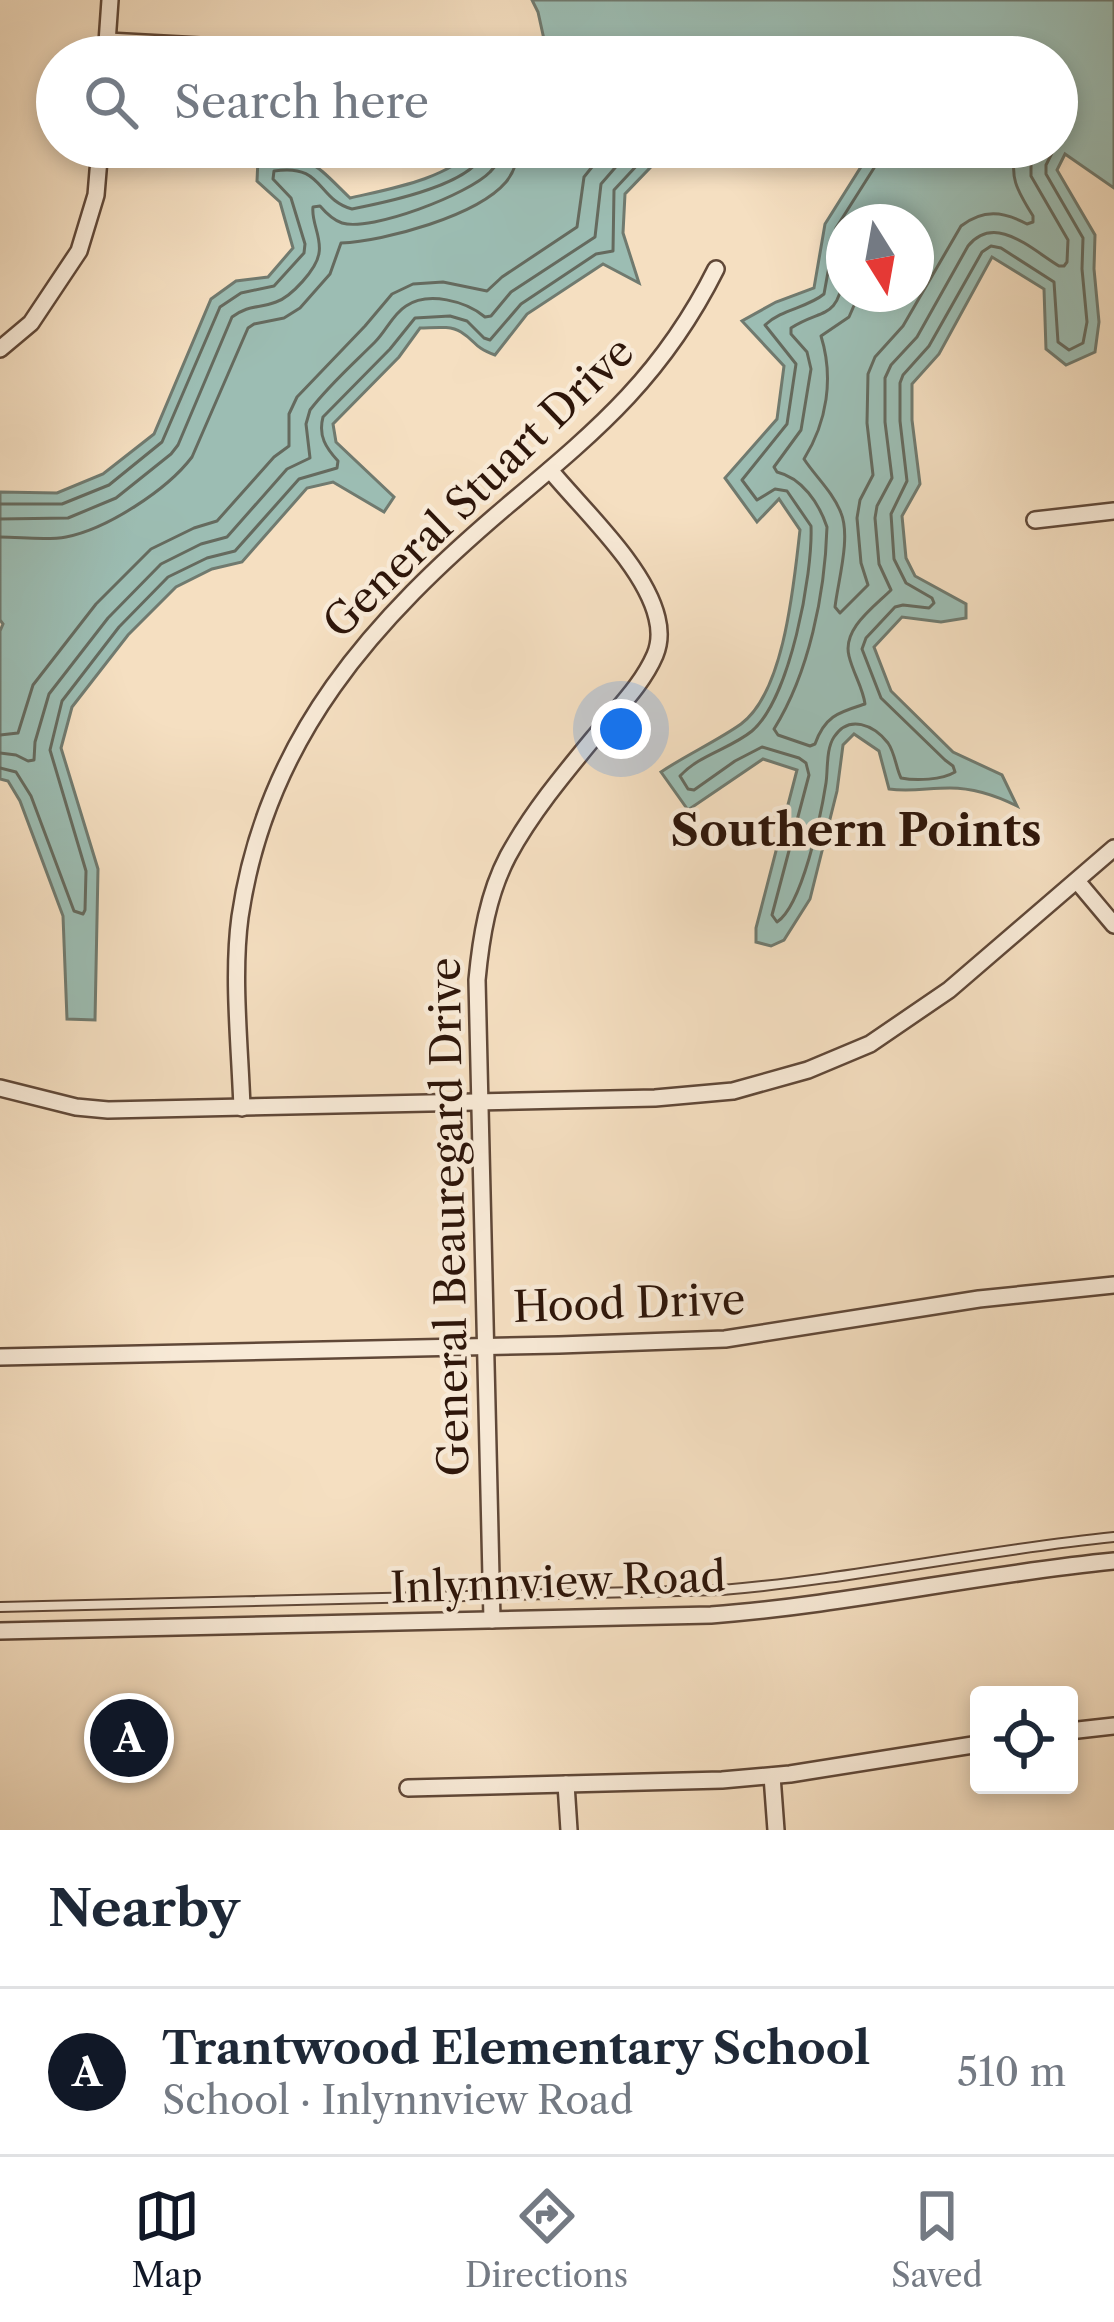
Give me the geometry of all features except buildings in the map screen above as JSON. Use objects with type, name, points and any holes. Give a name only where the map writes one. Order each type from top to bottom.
[{"type":"street","points":[[108,36],[110,0]]},
{"type":"street","points":[[0,349],[31,323],[79,251],[96,195],[98,168]]},
{"type":"street","name":"General Stuart Drive","points":[[242,1108],[240,917],[259,836],[296,747],[341,672],[388,615],[607,421],[662,358],[716,269]]},
{"type":"street","name":"General Beauregard Drive","points":[[493,1620],[484,1345],[480,946],[497,881],[519,838],[632,692],[659,641],[659,625],[632,566],[550,470]]},
{"type":"street","points":[[1035,520],[1114,511]]},
{"type":"street","points":[[0,1088],[108,1110],[717,1093],[839,1059],[899,1027],[1114,848]]},
{"type":"street","points":[[1077,881],[1114,925]]},
{"type":"street","name":"Hood Drive","points":[[0,1357],[725,1339],[980,1299],[1114,1285]]},
{"type":"street","name":"Inlynnview Road","points":[[0,1631],[676,1616],[771,1610],[1114,1561]]},
{"type":"street","points":[[1078,1730],[1114,1726]]},
{"type":"street","points":[[408,1788],[722,1780],[970,1745]]},
{"type":"street","points":[[772,1776],[776,1830]]},
{"type":"street","points":[[566,1784],[569,1830]]},
{"type":"lane","points":[[0,1607],[751,1587],[1114,1537]]},
{"type":"water","points":[[532,0],[1114,0],[1114,188],[1078,163],[1078,36],[543,36]]},
{"type":"water","points":[[258,168],[316,168],[350,198],[448,168],[650,168],[625,194],[623,233],[639,283],[603,264],[527,314],[495,355],[457,330],[420,328],[399,357],[333,424],[336,442],[394,497],[384,512],[333,482],[307,488],[242,562],[212,569],[176,587],[128,635],[72,707],[61,748],[98,869],[95,1020],[67,1019],[63,916],[20,801],[8,781],[0,779],[0,492],[57,493],[103,474],[154,434],[211,299],[236,281],[268,277],[293,248],[280,202],[257,181]]},
{"type":"water","points":[[860,168],[1058,168],[1095,235],[1099,322],[1095,352],[1066,365],[1046,349],[1044,289],[992,257],[939,354],[912,384],[920,484],[902,516],[906,558],[915,576],[966,604],[966,618],[941,622],[902,617],[874,647],[891,691],[953,752],[1002,775],[1017,806],[967,789],[889,789],[879,751],[854,734],[843,745],[837,791],[810,899],[784,940],[771,946],[756,942],[756,928],[797,770],[763,759],[688,810],[661,772],[741,724],[756,709],[777,662],[800,530],[779,499],[757,522],[725,478],[777,419],[784,366],[742,321],[814,288],[826,222],[826,312],[934,312],[934,204],[838,204]]},
{"type":"place","name":"Trantwood Elementary School","points":[[129,1738]]},
{"type":"district","name":"Southern Points","points":[[856,830]]}]
